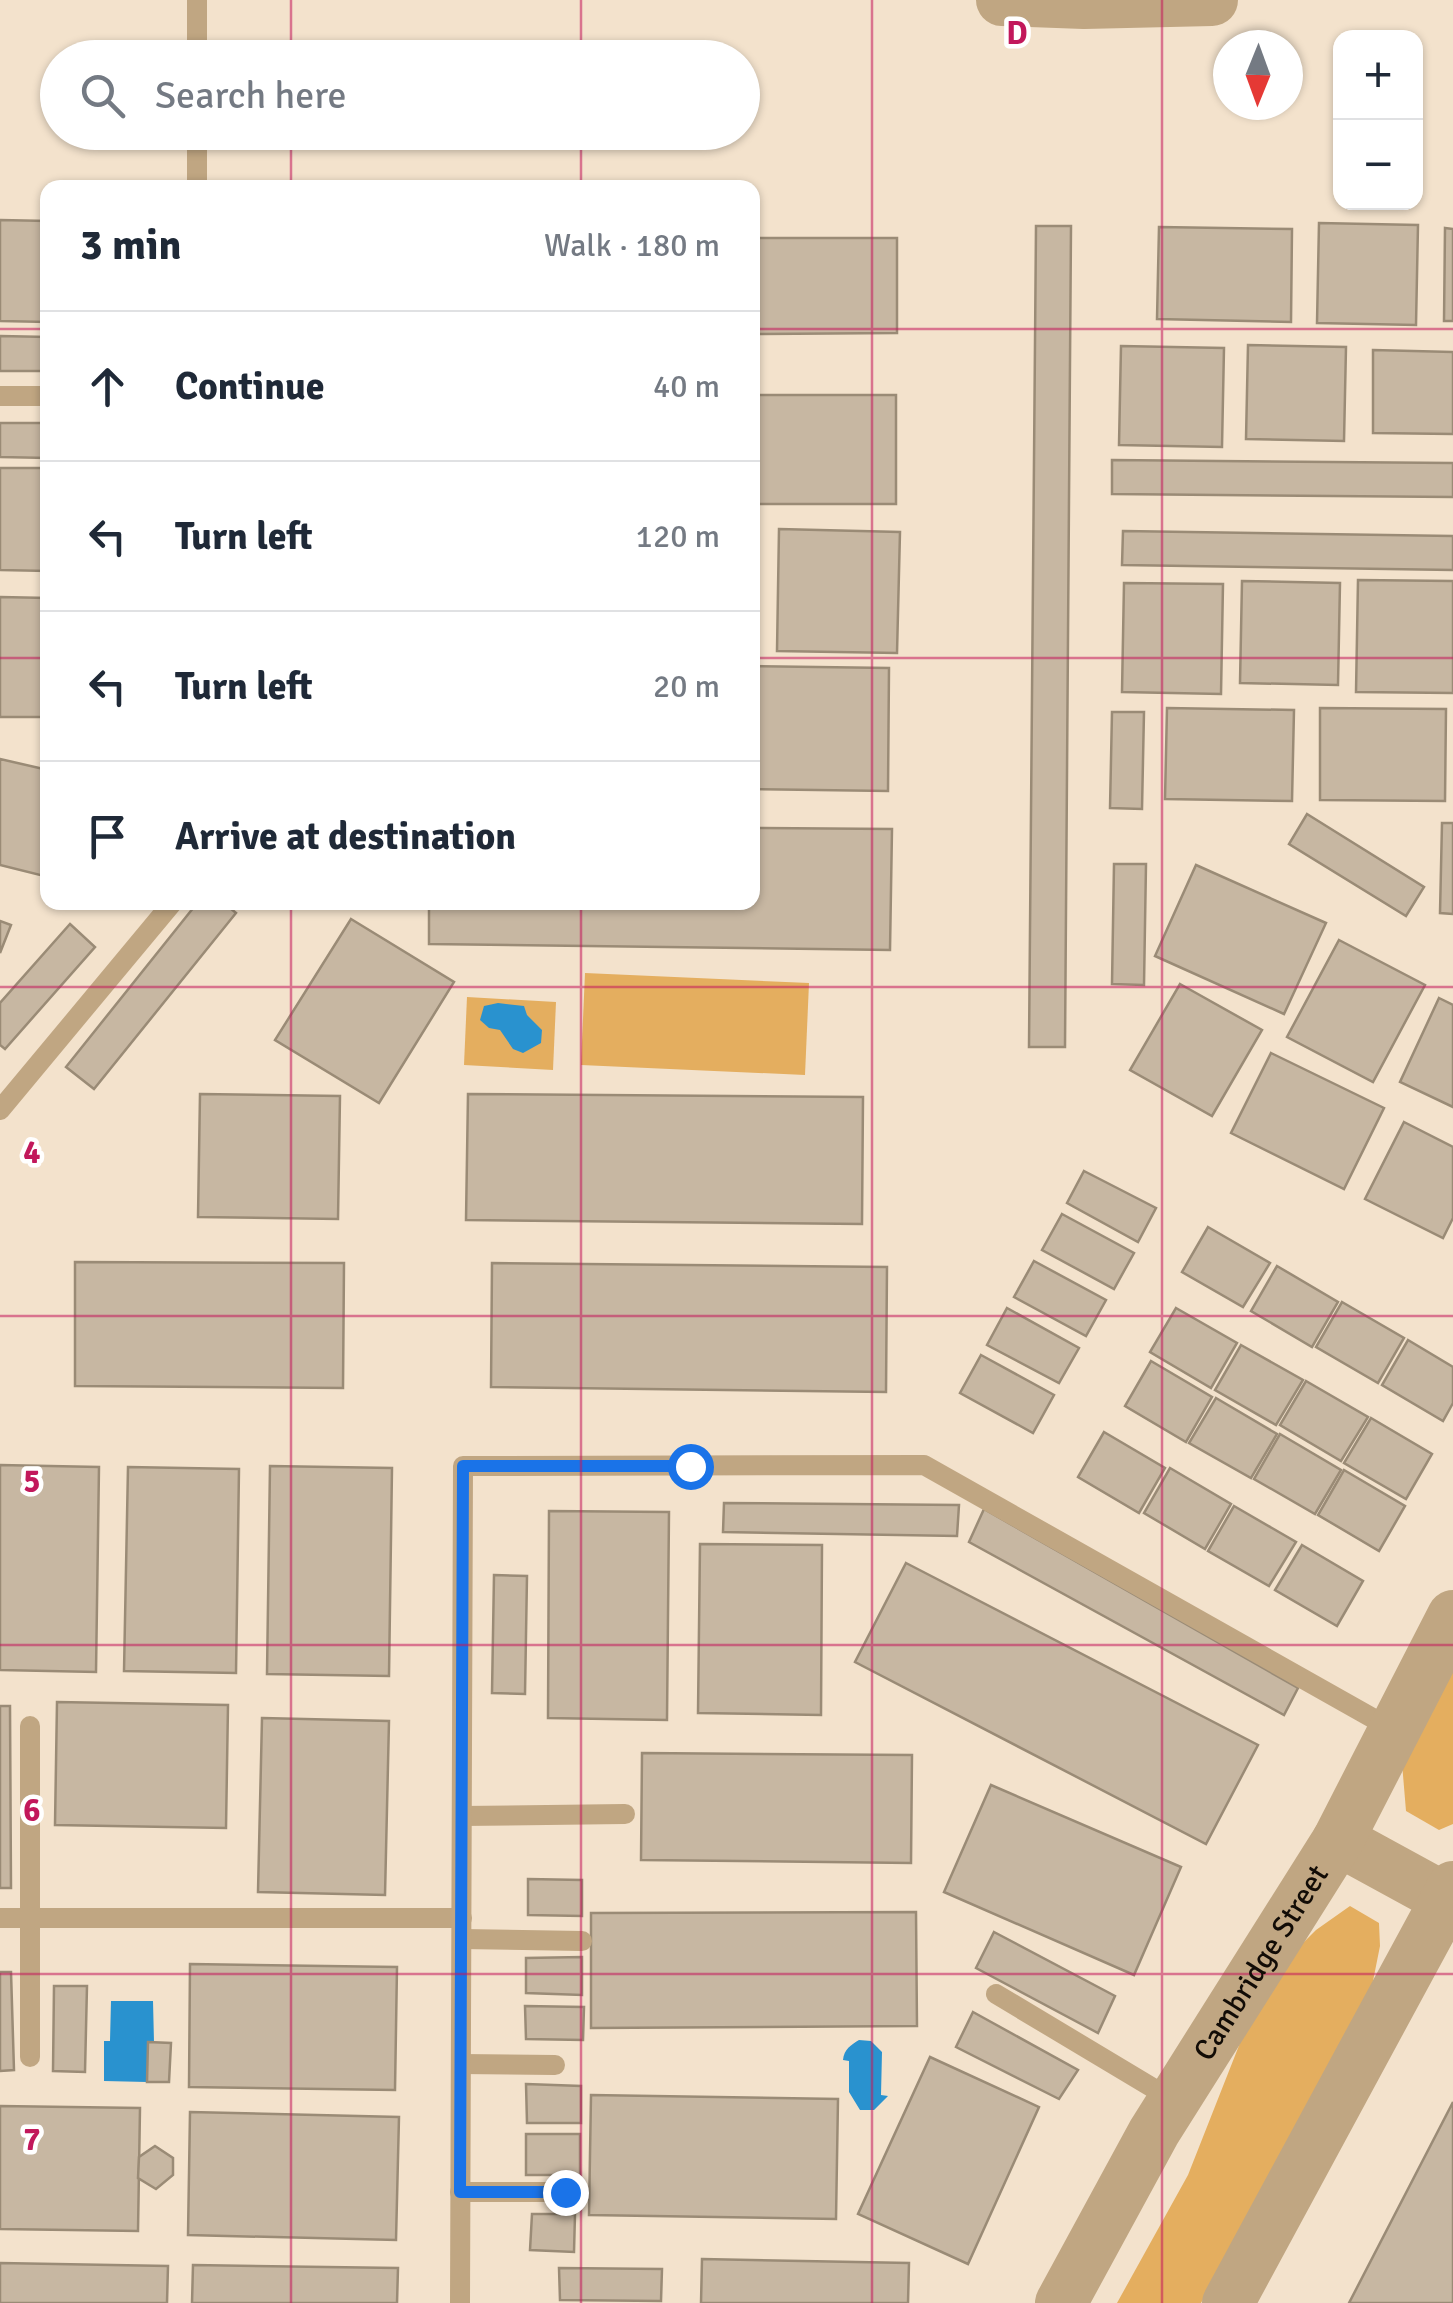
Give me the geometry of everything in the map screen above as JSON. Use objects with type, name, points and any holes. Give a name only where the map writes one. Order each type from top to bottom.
[{"type":"street","points":[[1002,0],[1212,0]]},
{"type":"street","name":"Cambridge Street","points":[[1061,2303],[1174,2101],[1338,1840],[1453,1616]]},
{"type":"street","points":[[1228,2303],[1451,1896],[1338,1840]]},
{"type":"lane","points":[[197,0],[197,40]]},
{"type":"lane","points":[[197,150],[197,180]]},
{"type":"lane","points":[[0,396],[40,396]]},
{"type":"lane","points":[[0,1110],[166,910]]},
{"type":"lane","points":[[460,2303],[463,1466],[924,1465],[1394,1730]]},
{"type":"lane","points":[[30,1726],[30,2057]]},
{"type":"lane","points":[[462,1816],[625,1814]]},
{"type":"lane","points":[[0,1918],[462,1929],[582,1941]]},
{"type":"lane","points":[[996,1994],[1174,2101]]},
{"type":"lane","points":[[461,2064],[556,2065]]},
{"type":"lane","points":[[460,2192],[565,2192]]},
{"type":"shaded area","points":[[585,973],[809,983],[805,1075],[581,1065]]},
{"type":"shaded area","points":[[467,997],[556,1002],[553,1070],[464,1065]]},
{"type":"shaded area","points":[[1453,1660],[1453,1824],[1439,1830],[1406,1811],[1402,1763]]},
{"type":"shaded area","points":[[1350,1906],[1379,1923],[1380,1946],[1370,1996],[1201,2303],[1117,2303],[1188,2175],[1240,2043],[1298,1948]]},
{"type":"water","points":[[484,1006],[524,1006],[542,1030],[541,1043],[523,1053],[513,1049],[500,1030],[489,1028],[480,1020]]},
{"type":"water","points":[[111,2001],[153,2001],[154,2042],[147,2082],[104,2081],[104,2041],[110,2041]]},
{"type":"water","points":[[859,2040],[871,2041],[882,2052],[881,2095],[888,2096],[874,2110],[860,2110],[849,2092],[849,2061],[843,2060],[848,2048]]},
{"type":"building","points":[[0,220],[40,221],[40,322],[0,321]]},
{"type":"building","points":[[1319,223],[1418,225],[1416,325],[1317,323]]},
{"type":"building","points":[[1036,226],[1071,226],[1065,1047],[1029,1047]]},
{"type":"building","points":[[1159,227],[1292,229],[1291,322],[1157,319]]},
{"type":"building","points":[[1445,228],[1453,229],[1453,321],[1444,321]]},
{"type":"building","points":[[760,238],[897,238],[897,333],[760,334]]},
{"type":"building","points":[[0,336],[40,337],[40,371],[0,371]]},
{"type":"building","points":[[1248,345],[1346,347],[1344,441],[1246,439]]},
{"type":"building","points":[[1121,346],[1224,348],[1222,447],[1119,445]]},
{"type":"building","points":[[1373,350],[1453,352],[1453,434],[1373,433]]},
{"type":"building","points":[[760,395],[896,395],[896,504],[760,504]]},
{"type":"building","points":[[0,423],[40,423],[40,458],[0,457]]},
{"type":"building","points":[[1112,460],[1453,463],[1453,497],[1112,494]]},
{"type":"building","points":[[0,468],[40,468],[40,571],[0,570]]},
{"type":"building","points":[[779,529],[900,532],[897,653],[777,651]]},
{"type":"building","points":[[1123,531],[1453,536],[1453,570],[1122,565]]},
{"type":"building","points":[[1358,580],[1453,581],[1453,693],[1356,692]]},
{"type":"building","points":[[1242,581],[1340,583],[1338,685],[1240,683]]},
{"type":"building","points":[[1124,583],[1223,584],[1221,694],[1122,692]]},
{"type":"building","points":[[0,597],[40,598],[40,717],[0,717]]},
{"type":"building","points":[[760,666],[889,668],[888,791],[760,789]]},
{"type":"building","points":[[1167,708],[1294,710],[1292,801],[1165,799]]},
{"type":"building","points":[[1320,708],[1446,709],[1445,801],[1320,800]]},
{"type":"building","points":[[1112,712],[1144,712],[1142,809],[1110,808]]},
{"type":"building","points":[[0,759],[40,768],[40,875],[0,865]]},
{"type":"building","points":[[1307,814],[1424,887],[1406,916],[1289,844]]},
{"type":"building","points":[[1442,823],[1453,823],[1453,914],[1440,913]]},
{"type":"building","points":[[760,828],[892,829],[890,950],[429,944],[429,910],[760,910]]},
{"type":"building","points":[[1114,864],[1146,864],[1144,985],[1112,984]]},
{"type":"building","points":[[1196,865],[1326,923],[1284,1014],[1155,956]]},
{"type":"building","points":[[192,910],[236,913],[94,1089],[66,1067]]},
{"type":"building","points":[[351,919],[454,982],[379,1103],[275,1040]]},
{"type":"building","points":[[0,921],[11,925],[0,953]]},
{"type":"building","points":[[70,924],[95,947],[5,1049],[0,1045],[0,1003]]},
{"type":"building","points":[[1339,940],[1425,985],[1373,1082],[1287,1037]]},
{"type":"building","points":[[1180,984],[1262,1030],[1212,1116],[1130,1070]]},
{"type":"building","points":[[1439,998],[1453,1005],[1453,1107],[1400,1082]]},
{"type":"building","points":[[1271,1053],[1384,1108],[1344,1189],[1231,1133]]},
{"type":"building","points":[[200,1094],[340,1096],[338,1219],[198,1217]]},
{"type":"building","points":[[468,1094],[863,1097],[862,1224],[466,1220]]},
{"type":"building","points":[[1404,1122],[1453,1147],[1453,1218],[1443,1238],[1365,1199]]},
{"type":"building","points":[[1084,1171],[1156,1208],[1138,1242],[1067,1203]]},
{"type":"building","points":[[1062,1214],[1134,1253],[1114,1289],[1042,1250]]},
{"type":"building","points":[[1208,1227],[1270,1263],[1243,1307],[1182,1272]]},
{"type":"building","points":[[1034,1261],[1106,1300],[1086,1336],[1014,1297]]},
{"type":"building","points":[[75,1262],[344,1263],[343,1388],[75,1386]]},
{"type":"building","points":[[492,1263],[887,1267],[886,1392],[491,1387]]},
{"type":"building","points":[[1277,1266],[1338,1302],[1312,1347],[1251,1311]]},
{"type":"building","points":[[1342,1302],[1404,1338],[1378,1383],[1316,1347]]},
{"type":"building","points":[[1007,1308],[1079,1348],[1059,1383],[987,1345]]},
{"type":"building","points":[[1176,1308],[1237,1343],[1211,1388],[1150,1352]]},
{"type":"building","points":[[1408,1340],[1453,1367],[1453,1403],[1443,1421],[1382,1385]]},
{"type":"building","points":[[1241,1345],[1303,1380],[1276,1425],[1215,1390]]},
{"type":"building","points":[[981,1355],[1054,1395],[1033,1433],[960,1393]]},
{"type":"building","points":[[1151,1361],[1212,1397],[1186,1442],[1125,1406]]},
{"type":"building","points":[[1306,1381],[1368,1417],[1341,1461],[1280,1425]]},
{"type":"building","points":[[1216,1398],[1277,1434],[1251,1478],[1189,1443]]},
{"type":"building","points":[[1371,1418],[1432,1454],[1406,1499],[1344,1463]]},
{"type":"building","points":[[1104,1432],[1165,1468],[1139,1513],[1078,1477]]},
{"type":"building","points":[[1280,1434],[1341,1470],[1315,1514],[1254,1479]]},
{"type":"building","points":[[0,1465],[99,1467],[96,1672],[0,1670]]},
{"type":"building","points":[[270,1466],[392,1468],[389,1676],[267,1674]]},
{"type":"building","points":[[128,1467],[239,1469],[236,1673],[124,1671]]},
{"type":"building","points":[[1170,1468],[1231,1504],[1205,1549],[1144,1513]]},
{"type":"building","points":[[1344,1470],[1405,1506],[1379,1551],[1318,1515]]},
{"type":"building","points":[[724,1503],[959,1505],[957,1536],[723,1532]]},
{"type":"building","points":[[1234,1506],[1296,1542],[1269,1586],[1208,1551]]},
{"type":"building","points":[[984,1509],[1298,1688],[1284,1715],[969,1542]]},
{"type":"building","points":[[549,1511],[669,1512],[667,1720],[548,1718]]},
{"type":"building","points":[[700,1544],[822,1545],[821,1715],[698,1713]]},
{"type":"building","points":[[1302,1545],[1363,1581],[1337,1626],[1275,1590]]},
{"type":"building","points":[[906,1563],[1258,1745],[1206,1844],[855,1662]]},
{"type":"building","points":[[494,1575],[527,1576],[525,1694],[492,1693]]},
{"type":"building","points":[[57,1702],[228,1705],[226,1828],[55,1825]]},
{"type":"building","points":[[0,1706],[10,1706],[11,1888],[0,1888]]},
{"type":"building","points":[[262,1718],[389,1721],[385,1895],[258,1892]]},
{"type":"building","points":[[642,1753],[912,1755],[911,1863],[641,1860]]},
{"type":"building","points":[[991,1785],[1181,1867],[1134,1975],[944,1892]]},
{"type":"building","points":[[528,1879],[582,1880],[582,1916],[528,1915]]},
{"type":"building","points":[[916,1912],[917,2026],[591,2028],[591,1913]]},
{"type":"building","points":[[994,1932],[1115,1996],[1098,2033],[976,1968]]},
{"type":"building","points":[[582,1957],[582,1995],[526,1993],[526,1958]]},
{"type":"building","points":[[190,1964],[397,1967],[395,2090],[189,2087]]},
{"type":"building","points":[[0,1972],[11,1972],[14,2070],[0,2071]]},
{"type":"building","points":[[54,1986],[87,1986],[85,2072],[53,2071]]},
{"type":"building","points":[[525,2006],[584,2007],[583,2040],[526,2039]]},
{"type":"building","points":[[973,2012],[1078,2070],[1059,2099],[956,2047]]},
{"type":"building","points":[[148,2042],[171,2043],[169,2082],[147,2082]]},
{"type":"building","points":[[930,2057],[1039,2107],[968,2264],[858,2214]]},
{"type":"building","points":[[526,2084],[581,2086],[581,2123],[527,2123]]},
{"type":"building","points":[[591,2095],[838,2099],[836,2219],[589,2215]]},
{"type":"building","points":[[1453,2102],[1453,2303],[1349,2303]]},
{"type":"building","points":[[0,2106],[140,2108],[138,2231],[0,2229]]},
{"type":"building","points":[[190,2112],[399,2117],[396,2240],[188,2235]]},
{"type":"building","points":[[526,2134],[580,2134],[580,2175],[526,2175]]},
{"type":"building","points":[[155,2146],[173,2158],[173,2175],[156,2189],[138,2178],[139,2157]]},
{"type":"building","points":[[532,2214],[575,2214],[574,2252],[530,2250]]},
{"type":"building","points":[[702,2259],[909,2263],[908,2303],[701,2303]]},
{"type":"building","points":[[0,2263],[168,2266],[167,2303],[0,2303]]},
{"type":"building","points":[[193,2265],[398,2268],[397,2303],[192,2303]]},
{"type":"building","points":[[559,2268],[662,2269],[661,2301],[560,2300]]},
{"type":"route","points":[[565,2192],[460,2192],[463,1466],[690,1466]]}]
